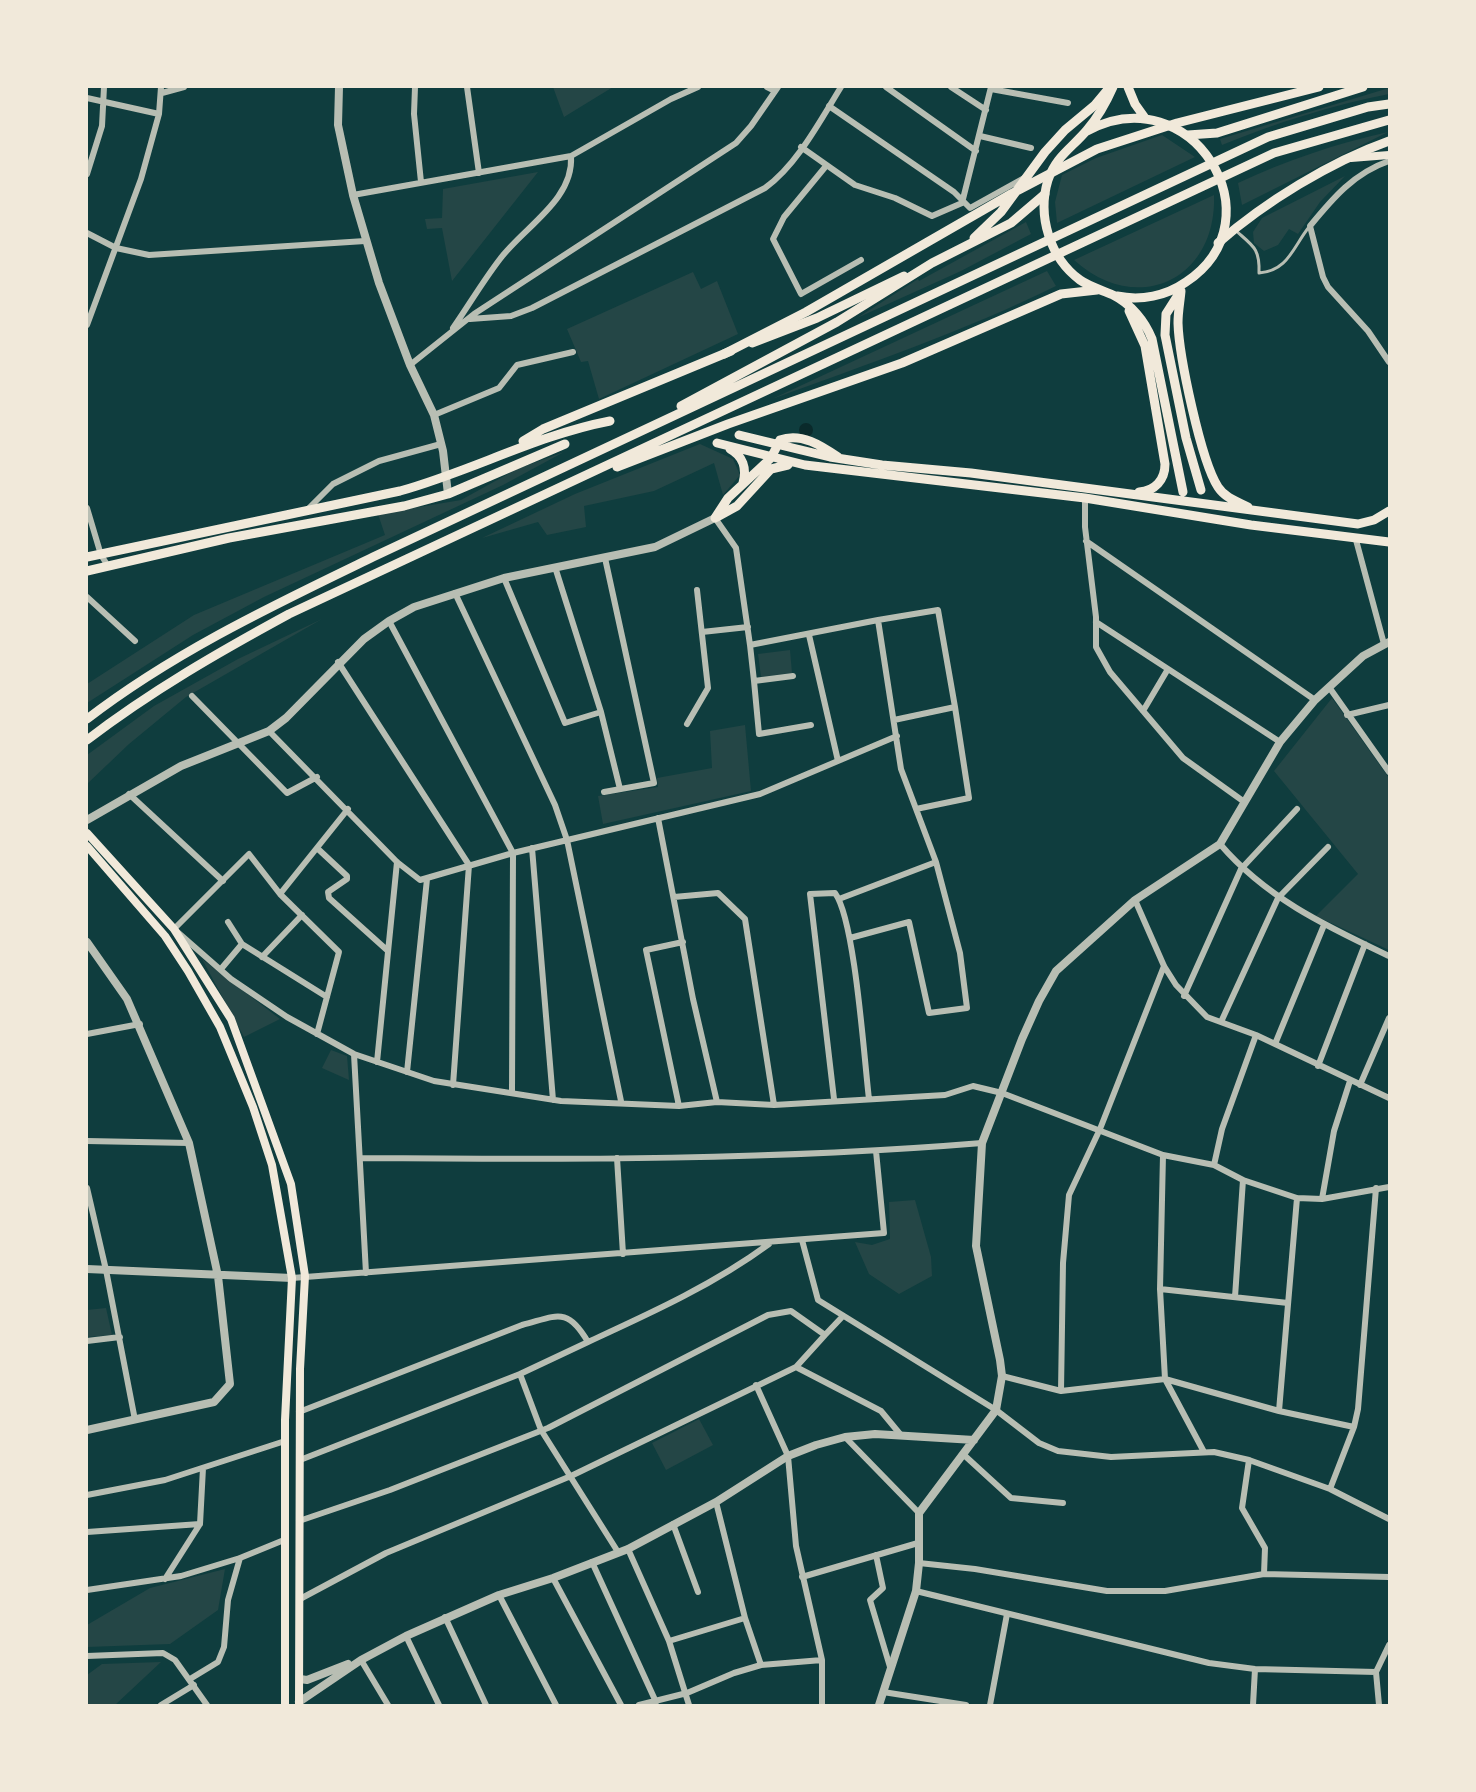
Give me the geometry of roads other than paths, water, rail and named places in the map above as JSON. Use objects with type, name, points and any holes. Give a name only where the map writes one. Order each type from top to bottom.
[{"type":"main road","points":[[1112,87],[1106,104],[1085,132],[1068,146],[1056,163],[1045,194],[1044,215],[1055,251],[1079,279],[1096,290],[1114,296],[1149,297],[1179,287],[1191,279]]},
{"type":"main road","points":[[968,244],[1000,212],[1065,130],[1095,105],[1112,87]]},
{"type":"main road","points":[[1128,87],[1135,104],[1146,118]]},
{"type":"main road","points":[[724,354],[879,270],[1029,184],[1097,149],[1177,123],[1319,87]]},
{"type":"main road","points":[[1188,135],[1217,133],[1363,87]]},
{"type":"main road","points":[[87,719],[118,695],[189,651],[279,603],[646,428],[1268,137],[1368,107],[1389,104]]},
{"type":"main road","points":[[1085,132],[1114,120],[1146,118],[1166,123],[1188,135],[1210,158],[1224,192],[1225,218],[1211,258],[1181,291],[1166,314],[1165,335],[1186,438],[1201,490]]},
{"type":"main road","points":[[87,740],[127,709],[199,663],[289,614],[1274,153],[1389,120]]},
{"type":"main road","points":[[1218,243],[1254,212],[1279,197],[1351,158],[1389,141]]},
{"type":"main road","points":[[1351,158],[1389,155]]},
{"type":"main road","points":[[498,457],[543,429],[816,318],[932,263],[1011,222],[1045,194]]},
{"type":"main road","points":[[646,428],[698,396],[837,322],[932,263]]},
{"type":"main road","points":[[542,496],[728,424],[902,363],[1061,294],[1096,290]]},
{"type":"main road","points":[[1181,291],[1178,324],[1182,354],[1202,445],[1212,474],[1226,496],[1256,511]]},
{"type":"main road","points":[[1114,296],[1146,325],[1152,339],[1183,492]]},
{"type":"main road","points":[[1122,493],[1146,492],[1157,485],[1165,474],[1145,345],[1125,304]]},
{"type":"main road","points":[[87,557],[305,512],[447,478],[568,430],[610,421]]},
{"type":"main road","points":[[739,435],[777,444]]},
{"type":"main road","points":[[715,518],[743,483],[771,458],[780,440],[789,437],[813,442],[839,458],[1256,511],[1359,524],[1388,513]]},
{"type":"main road","points":[[743,483],[745,468],[739,456],[717,443],[805,465],[1085,498],[1356,540],[1389,542]]},
{"type":"main road","points":[[87,571],[229,538],[404,506],[448,494],[565,444]]},
{"type":"main road","points":[[715,518],[737,506],[771,469],[780,465],[805,465]]},
{"type":"main road","points":[[87,833],[174,929],[231,1019],[291,1184],[305,1276],[299,1412],[300,1679],[298,1704]]},
{"type":"main road","points":[[87,846],[165,936],[220,1027],[266,1146],[292,1278],[288,1326],[285,1441],[285,1705]]},
{"type":"street","points":[[87,174],[102,126],[104,87]]},
{"type":"street","points":[[87,326],[135,199],[159,114],[162,90],[184,87]]},
{"type":"street","points":[[339,87],[338,125],[352,195],[365,241],[410,365],[434,415],[441,444],[448,494]]},
{"type":"street","points":[[415,87],[414,114],[421,182]]},
{"type":"street","points":[[467,87],[479,173]]},
{"type":"street","points":[[352,195],[571,156],[671,99],[698,87]]},
{"type":"street","points":[[410,365],[451,330],[736,143],[752,126],[776,89],[766,87]]},
{"type":"street","points":[[470,319],[511,316],[629,259],[765,188],[777,179],[841,87]]},
{"type":"street","points":[[886,87],[976,151]]},
{"type":"street","points":[[951,87],[986,110]]},
{"type":"street","points":[[962,203],[991,88],[1068,103]]},
{"type":"street","points":[[87,98],[159,114]]},
{"type":"street","points":[[829,106],[954,192],[962,203],[970,208],[1028,175]]},
{"type":"street","points":[[980,136],[1031,148]]},
{"type":"street","points":[[801,147],[855,185],[895,198],[932,216],[962,203]]},
{"type":"street","points":[[451,330],[501,258],[556,201],[572,170],[571,156]]},
{"type":"street","points":[[1389,161],[1355,177],[1332,198],[1310,226],[1323,277],[1328,287],[1368,331],[1389,362]]},
{"type":"street","points":[[826,166],[784,217],[773,239],[801,294],[861,261]]},
{"type":"street","points":[[87,233],[116,248],[149,255],[365,241]]},
{"type":"street","points":[[434,415],[499,388],[518,365],[573,352]]},
{"type":"street","points":[[305,512],[333,484],[379,461],[441,444]]},
{"type":"street","points":[[1085,498],[1086,541],[1096,622],[1096,647],[1105,664],[1183,758],[1243,801]]},
{"type":"street","points":[[87,508],[89,524],[101,555],[108,566]]},
{"type":"street","points":[[87,820],[181,766],[269,730],[286,718],[338,662],[389,621],[414,608],[504,578],[655,547],[715,518],[736,548],[748,627],[759,734],[811,724]]},
{"type":"street","points":[[879,1705],[916,1591],[919,1563],[919,1513],[996,1410],[1002,1376],[976,1246],[982,1143],[1022,1039],[1056,971],[1135,900],[1220,844],[1243,801],[1280,742],[1329,687],[1363,656],[1387,643],[1356,540]]},
{"type":"street","points":[[1086,541],[1316,700]]},
{"type":"street","points":[[604,792],[654,783],[605,558]]},
{"type":"street","points":[[555,567],[601,712],[620,789]]},
{"type":"street","points":[[504,578],[565,723],[601,712]]},
{"type":"street","points":[[687,724],[708,688],[697,590]]},
{"type":"street","points":[[455,593],[555,804],[567,840],[621,1101]]},
{"type":"street","points":[[87,597],[135,641]]},
{"type":"street","points":[[750,645],[938,610],[969,798],[916,809]]},
{"type":"street","points":[[850,938],[909,922],[929,1013],[967,1008],[960,953],[936,862],[901,769],[879,620]]},
{"type":"street","points":[[389,621],[513,853],[512,1093]]},
{"type":"street","points":[[1096,622],[1280,742]]},
{"type":"street","points":[[702,632],[748,627]]},
{"type":"street","points":[[809,635],[838,761]]},
{"type":"street","points":[[338,662],[469,865],[453,1084]]},
{"type":"street","points":[[1143,711],[1168,669]]},
{"type":"street","points":[[754,681],[794,676]]},
{"type":"street","points":[[1329,687],[1389,772]]},
{"type":"street","points":[[192,696],[287,793],[317,777]]},
{"type":"street","points":[[1347,714],[1389,705]]},
{"type":"street","points":[[894,720],[955,707]]},
{"type":"street","points":[[269,730],[397,862],[420,880],[532,848],[760,794],[897,736]]},
{"type":"street","points":[[129,794],[223,880]]},
{"type":"street","points":[[280,894],[348,809]]},
{"type":"street","points":[[1184,996],[1241,869],[1297,809]]},
{"type":"street","points":[[658,818],[684,942],[693,999],[717,1102]]},
{"type":"street","points":[[1220,844],[1241,869],[1278,898],[1324,925],[1389,956]]},
{"type":"street","points":[[1221,1023],[1278,898],[1328,847]]},
{"type":"street","points":[[317,848],[347,876],[328,892],[329,898],[388,951]]},
{"type":"street","points":[[532,848],[553,1100]]},
{"type":"street","points":[[317,1034],[339,952],[280,894],[249,854],[174,929],[220,969],[278,1011],[317,1034],[354,1054],[407,1072],[453,1084],[553,1100],[621,1101],[679,1106],[717,1102],[774,1105],[834,1099],[945,1095],[973,1086],[1002,1093],[1163,1155],[1214,1166],[1243,1180],[1297,1198],[1322,1198],[1389,1187]]},
{"type":"street","points":[[377,1062],[397,862]]},
{"type":"street","points":[[839,899],[936,862]]},
{"type":"street","points":[[407,1072],[427,879]]},
{"type":"street","points":[[674,897],[718,892],[744,919],[774,1105]]},
{"type":"street","points":[[834,1099],[810,894],[834,893],[839,899],[850,938],[869,1099]]},
{"type":"street","points":[[1135,900],[1164,966],[1184,996],[1207,1017],[1256,1035],[1389,1098]]},
{"type":"street","points":[[262,957],[302,915]]},
{"type":"street","points":[[228,922],[242,944],[327,997]]},
{"type":"street","points":[[1275,1044],[1324,925]]},
{"type":"street","points":[[87,942],[127,999],[140,1024],[189,1143],[218,1276],[230,1384],[214,1402],[87,1430]]},
{"type":"street","points":[[679,1106],[646,950],[684,942]]},
{"type":"street","points":[[220,969],[242,944]]},
{"type":"street","points":[[1318,1066],[1365,944]]},
{"type":"street","points":[[1061,1391],[1066,1211],[1075,1178],[1100,1129],[1164,966]]},
{"type":"street","points":[[1360,1085],[1389,1018]]},
{"type":"street","points":[[87,1034],[140,1024]]},
{"type":"street","points":[[1214,1166],[1225,1120],[1256,1035]]},
{"type":"street","points":[[354,1054],[366,1273]]},
{"type":"street","points":[[1322,1198],[1335,1131],[1350,1081]]},
{"type":"street","points":[[87,1142],[189,1143]]},
{"type":"street","points":[[361,1158],[617,1158],[876,1151],[982,1143]]},
{"type":"street","points":[[87,1269],[292,1278],[770,1244],[884,1233],[876,1151]]},
{"type":"street","points":[[1163,1155],[1160,1289],[1165,1379],[1204,1452]]},
{"type":"street","points":[[617,1158],[622,1254]]},
{"type":"street","points":[[1235,1297],[1243,1180]]},
{"type":"street","points":[[87,1188],[120,1337],[135,1419]]},
{"type":"street","points":[[1330,1489],[1354,1427],[1362,1371],[1376,1188]]},
{"type":"street","points":[[1279,1411],[1297,1198]]},
{"type":"street","points":[[802,1240],[818,1300],[996,1410],[1022,1432],[1058,1451],[1111,1457],[1214,1452],[1249,1460],[1330,1489],[1389,1519]]},
{"type":"street","points":[[300,1460],[520,1374],[666,1306],[741,1264],[770,1244]]},
{"type":"street","points":[[1160,1289],[1288,1303]]},
{"type":"street","points":[[299,1521],[390,1490],[542,1430],[768,1315],[791,1311],[825,1335]]},
{"type":"street","points":[[300,1599],[386,1553],[571,1476],[796,1367],[843,1316]]},
{"type":"street","points":[[299,1412],[540,1320],[564,1317],[576,1321],[588,1342]]},
{"type":"street","points":[[87,1341],[120,1337]]},
{"type":"street","points":[[796,1367],[881,1411],[900,1434]]},
{"type":"street","points":[[520,1374],[542,1430],[618,1552]]},
{"type":"street","points":[[1002,1376],[1061,1391],[1165,1379],[1279,1411],[1354,1427]]},
{"type":"street","points":[[756,1385],[788,1456],[794,1528],[802,1577],[822,1660],[822,1705]]},
{"type":"street","points":[[298,1704],[361,1660],[406,1636],[499,1595],[554,1578],[628,1549],[716,1502],[788,1456],[845,1437],[900,1434],[974,1440]]},
{"type":"street","points":[[845,1437],[919,1513]]},
{"type":"street","points":[[87,1495],[165,1480],[285,1441]]},
{"type":"street","points":[[964,1455],[1011,1498],[1063,1503]]},
{"type":"street","points":[[1249,1460],[1242,1508],[1265,1548],[1264,1574]]},
{"type":"street","points":[[165,1579],[200,1524],[203,1468]]},
{"type":"street","points":[[716,1502],[745,1618],[761,1665]]},
{"type":"street","points":[[87,1532],[200,1524]]},
{"type":"street","points":[[673,1524],[698,1592]]},
{"type":"street","points":[[87,1590],[165,1579],[240,1558],[284,1540]]},
{"type":"street","points":[[802,1577],[918,1543]]},
{"type":"street","points":[[628,1549],[669,1641],[689,1705]]},
{"type":"street","points":[[876,1555],[884,1588],[870,1600],[890,1667]]},
{"type":"street","points":[[190,1679],[218,1662],[224,1647],[228,1600],[240,1558]]},
{"type":"street","points":[[592,1562],[656,1702]]},
{"type":"street","points":[[919,1563],[975,1569],[1107,1591],[1165,1591],[1264,1574],[1389,1576]]},
{"type":"street","points":[[554,1578],[621,1705]]},
{"type":"street","points":[[916,1591],[1209,1663],[1255,1669],[1376,1672]]},
{"type":"street","points":[[499,1595],[555,1705]]},
{"type":"street","points":[[990,1705],[1007,1614]]},
{"type":"street","points":[[445,1617],[486,1705]]},
{"type":"street","points":[[669,1641],[745,1618]]},
{"type":"street","points":[[406,1636],[439,1705]]},
{"type":"street","points":[[1379,1705],[1376,1672],[1389,1645]]},
{"type":"street","points":[[87,1656],[163,1653],[175,1660],[207,1705]]},
{"type":"street","points":[[300,1679],[307,1680],[361,1660]]},
{"type":"street","points":[[361,1660],[388,1705]]},
{"type":"street","points":[[639,1705],[687,1693],[734,1672],[761,1665],[822,1660]]},
{"type":"street","points":[[1253,1705],[1255,1669]]},
{"type":"street","points":[[161,1705],[194,1685]]},
{"type":"street","points":[[883,1692],[966,1705]]},
{"type":"lane","points":[[1234,229],[1256,248],[1260,257],[1259,273],[1280,267],[1310,226]]}]
